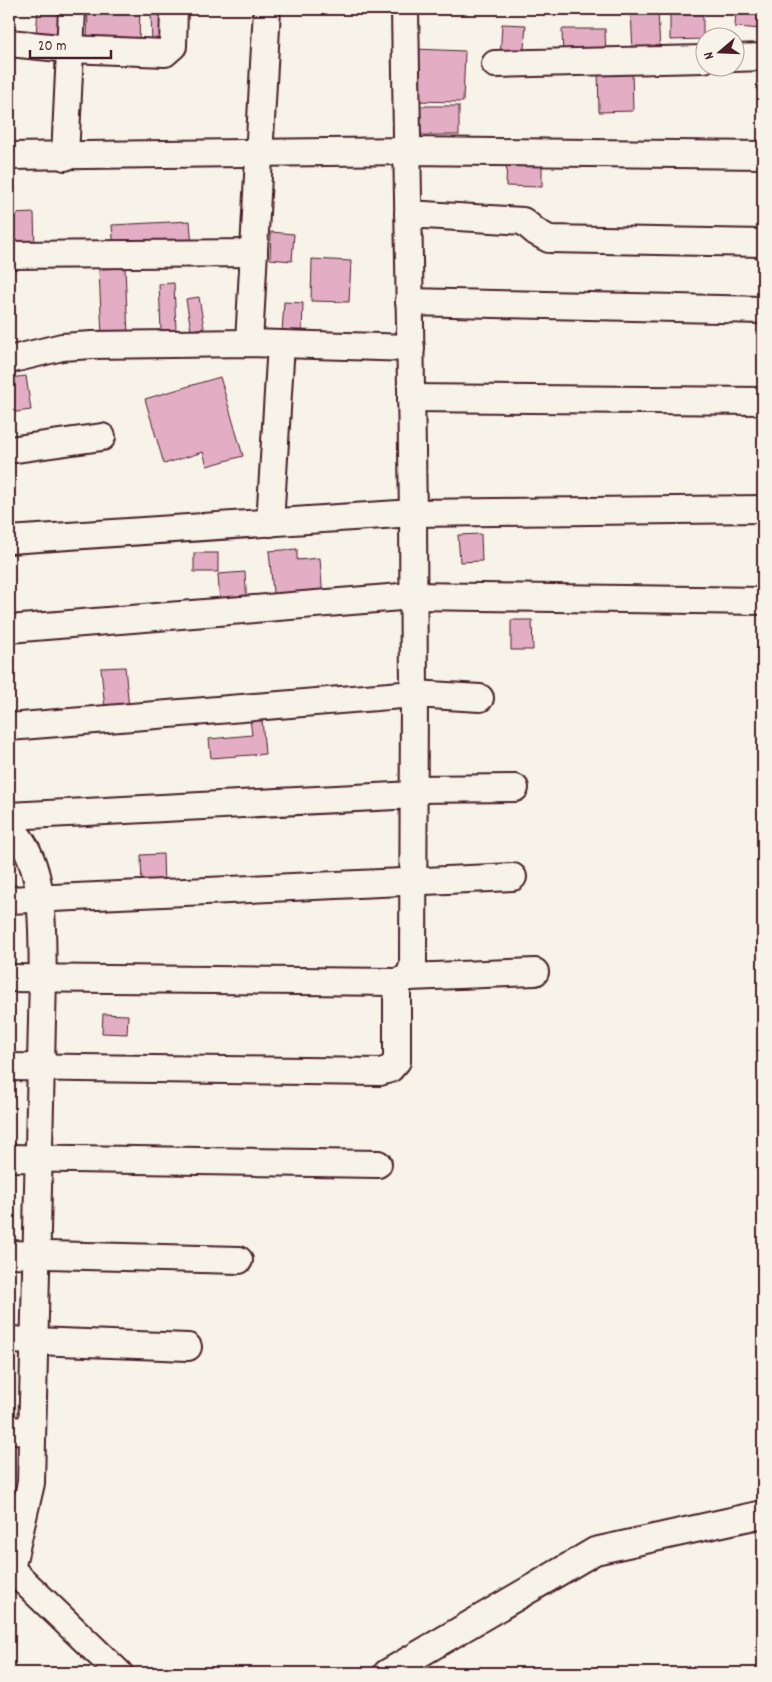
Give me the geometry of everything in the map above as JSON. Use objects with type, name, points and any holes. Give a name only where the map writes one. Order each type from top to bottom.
[{"type":"street","points":[[66,157],[72,9]]},
{"type":"street","points":[[9,43],[70,50],[165,53],[173,46],[174,9]]},
{"type":"street","points":[[249,343],[266,9]]},
{"type":"street","points":[[9,1067],[380,1072],[390,1069],[397,1061],[403,979],[413,965],[413,513],[405,9]]},
{"type":"street","points":[[744,58],[763,57]]},
{"type":"street","points":[[495,64],[694,59]]},
{"type":"street","points":[[9,156],[66,157],[408,151],[763,155]]},
{"type":"street","points":[[408,214],[523,222],[549,239],[763,243]]},
{"type":"street","points":[[9,255],[254,253]]},
{"type":"street","points":[[409,302],[763,310]]},
{"type":"street","points":[[9,360],[62,347],[92,345],[249,343],[410,348]]},
{"type":"street","points":[[270,522],[282,344]]},
{"type":"street","points":[[411,398],[763,401]]},
{"type":"street","points":[[9,450],[102,437]]},
{"type":"street","points":[[9,540],[413,513],[763,509]]},
{"type":"street","points":[[9,630],[413,596],[763,602]]},
{"type":"street","points":[[9,727],[414,694],[480,698]]},
{"type":"street","points":[[9,816],[414,792],[516,788]]},
{"type":"street","points":[[9,826],[19,835],[31,860],[41,900],[43,978],[34,1340],[21,1430],[31,1483],[10,1569],[119,1673]]},
{"type":"street","points":[[9,900],[513,877]]},
{"type":"street","points":[[9,978],[403,979],[535,972]]},
{"type":"street","points":[[9,1158],[378,1164]]},
{"type":"street","points":[[9,1254],[239,1260]]},
{"type":"street","points":[[9,1340],[188,1348]]},
{"type":"street","points":[[387,1673],[595,1551],[763,1514]]},
{"type":"building","points":[[38,9],[64,9],[63,37],[36,35]]},
{"type":"building","points":[[88,9],[140,9],[139,41],[87,40]]},
{"type":"building","points":[[631,9],[658,9],[660,53],[633,54]]},
{"type":"building","points":[[670,9],[703,9],[703,28],[694,28],[694,39],[670,40]]},
{"type":"building","points":[[736,9],[763,9],[763,29],[735,27]]},
{"type":"building","points":[[151,13],[163,13],[164,43],[152,44]]},
{"type":"building","points":[[502,24],[526,25],[523,60],[500,59]]},
{"type":"building","points":[[562,29],[605,29],[606,58],[563,58]]},
{"type":"building","points":[[415,49],[465,51],[463,102],[413,101]]},
{"type":"building","points":[[598,69],[632,69],[633,111],[599,112]]},
{"type":"building","points":[[414,106],[459,106],[459,135],[414,135]]},
{"type":"building","points":[[507,157],[542,158],[542,187],[506,186]]},
{"type":"building","points":[[34,213],[35,250],[11,251],[10,214]]},
{"type":"building","points":[[190,221],[192,247],[114,251],[112,225]]},
{"type":"building","points":[[271,232],[294,234],[292,261],[270,259]]},
{"type":"building","points":[[312,259],[351,261],[349,302],[311,301]]},
{"type":"building","points":[[125,268],[128,335],[102,337],[99,269]]},
{"type":"building","points":[[174,283],[176,330],[161,331],[159,284]]},
{"type":"building","points":[[199,297],[204,328],[191,330],[186,299]]},
{"type":"building","points":[[284,302],[303,303],[302,333],[282,332]]},
{"type":"building","points":[[26,376],[31,410],[9,413],[9,378]]},
{"type":"building","points":[[220,377],[243,456],[207,466],[203,452],[164,464],[145,399]]},
{"type":"building","points":[[481,534],[482,561],[460,562],[458,535]]},
{"type":"building","points":[[297,549],[297,560],[320,558],[323,600],[274,603],[269,551]]},
{"type":"building","points":[[194,553],[218,553],[218,572],[194,572]]},
{"type":"building","points":[[245,572],[247,605],[220,605],[218,574]]},
{"type":"building","points":[[511,620],[532,620],[533,650],[511,650]]},
{"type":"building","points":[[125,667],[129,708],[105,710],[101,668]]},
{"type":"building","points":[[262,719],[265,754],[211,758],[209,739],[252,735],[250,720]]},
{"type":"building","points":[[163,854],[164,887],[142,888],[141,855]]},
{"type":"building","points":[[103,1014],[128,1015],[127,1034],[102,1033]]}]
